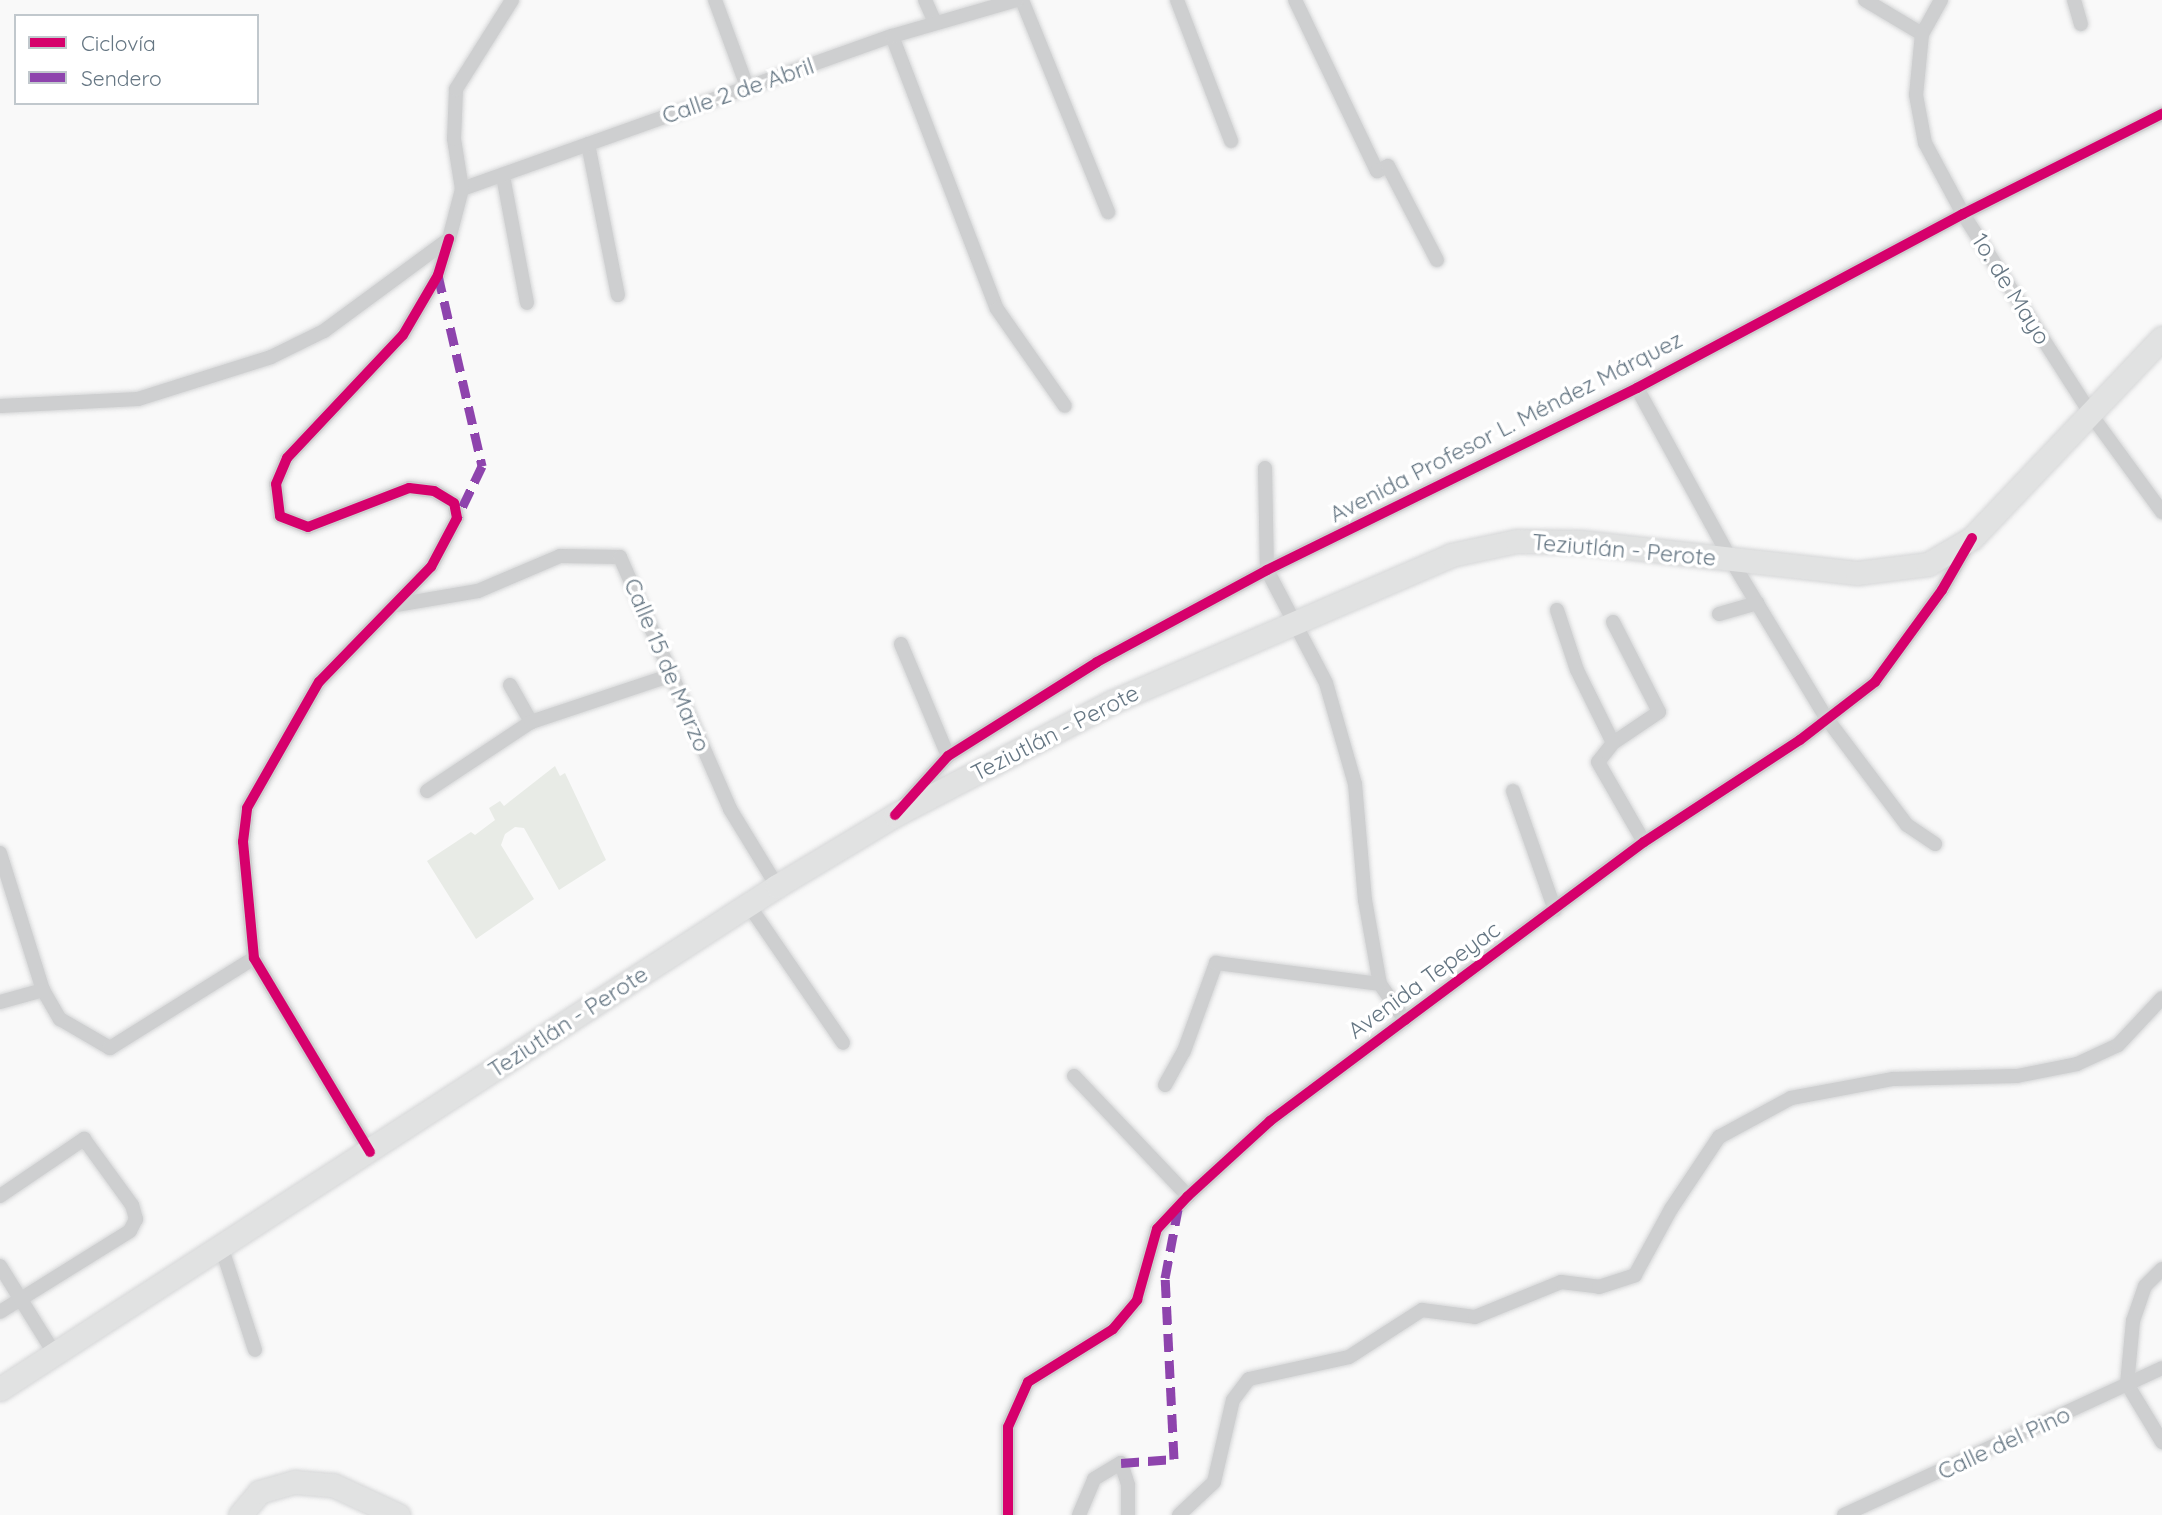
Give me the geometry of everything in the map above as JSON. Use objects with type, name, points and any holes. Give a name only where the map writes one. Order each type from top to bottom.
[{"type":"main road","name":"Teziutlán - Perote","points":[[0,1389],[222,1249],[777,886],[895,815],[1112,702],[1295,626],[1451,555],[1517,541],[1581,542],[1857,573],[1902,570],[1928,564],[1972,538],[2092,416],[2162,338]]},
{"type":"main road","points":[[240,1515],[259,1492],[295,1482],[332,1485],[398,1515]]},
{"type":"street","points":[[370,1152],[254,958],[243,842],[247,808],[319,682],[431,567],[457,518],[454,503],[434,491],[409,488],[308,527],[280,516],[276,484],[287,458],[404,335],[438,275],[462,190],[454,139],[456,89],[512,0]]},
{"type":"street","points":[[715,0],[733,37],[748,89]]},
{"type":"street","points":[[925,0],[935,22]]},
{"type":"street","points":[[1019,0],[1108,212]]},
{"type":"street","name":"Calle 2 de Abril","points":[[462,190],[891,36],[1019,0]]},
{"type":"street","points":[[1177,0],[1231,141]]},
{"type":"street","points":[[1295,0],[1371,161],[1377,171],[1388,166],[1437,260]]},
{"type":"street","points":[[1865,0],[1922,34]]},
{"type":"street","name":"1o. de Mayo","points":[[1941,0],[1922,34],[1916,96],[1925,143],[1963,214],[2092,416],[2162,512]]},
{"type":"street","points":[[2074,0],[2081,24]]},
{"type":"street","points":[[891,36],[997,309],[1065,406]]},
{"type":"street","name":"Avenida Profesor L. Méndez Márquez","points":[[895,815],[948,755],[1097,662],[1267,570],[1637,388],[1963,214],[2162,114]]},
{"type":"street","points":[[588,144],[618,296]]},
{"type":"street","points":[[503,176],[527,303]]},
{"type":"street","points":[[0,406],[138,399],[271,357],[324,331],[449,239]]},
{"type":"street","points":[[1637,388],[1731,560],[1827,719],[1907,825],[1935,844]]},
{"type":"street","points":[[1265,468],[1267,570],[1326,683],[1355,784],[1365,900],[1380,984],[1405,1020]]},
{"type":"street","name":"Avenida Tepeyac","points":[[1008,1515],[1008,1427],[1028,1382],[1113,1329],[1137,1300],[1157,1229],[1188,1196],[1270,1121],[1644,842],[1827,719],[1875,682],[1942,590],[1972,538]]},
{"type":"street","name":"Calle 15 de Marzo","points":[[396,604],[478,592],[560,556],[620,557],[669,676],[730,809],[777,886]]},
{"type":"street","points":[[1719,614],[1757,603]]},
{"type":"street","points":[[1557,610],[1577,670],[1613,744]]},
{"type":"street","points":[[1613,622],[1659,712],[1613,744],[1598,762],[1644,842]]},
{"type":"street","points":[[901,644],[948,755]]},
{"type":"street","points":[[427,791],[531,722],[669,676]]},
{"type":"street","points":[[510,685],[531,722]]},
{"type":"street","points":[[1513,791],[1555,910]]},
{"type":"street","points":[[0,853],[7,897],[43,990],[60,1019],[110,1048],[254,958]]},
{"type":"street","points":[[748,904],[843,1043]]},
{"type":"street","points":[[1165,1085],[1184,1051],[1216,963],[1380,984]]},
{"type":"street","points":[[0,1002],[43,990]]},
{"type":"street","points":[[1179,1515],[1214,1482],[1233,1400],[1250,1379],[1349,1357],[1422,1310],[1475,1317],[1561,1282],[1599,1287],[1635,1275],[1671,1209],[1719,1137],[1791,1098],[1893,1079],[2017,1076],[2077,1064],[2118,1045],[2162,998]]},
{"type":"street","points":[[1074,1076],[1188,1196]]},
{"type":"street","points":[[0,1196],[84,1139],[132,1205],[136,1219],[130,1231],[0,1312]]},
{"type":"street","points":[[222,1249],[255,1350]]},
{"type":"street","points":[[0,1266],[56,1356]]},
{"type":"street","points":[[2162,1269],[2145,1286],[2133,1321],[2127,1384],[2162,1443]]},
{"type":"street","name":"Calle del Pino","points":[[1844,1515],[1863,1512],[2162,1368]]},
{"type":"street","points":[[1079,1515],[1094,1479],[1121,1464],[1128,1485],[1128,1515]]},
{"type":"shaded area","points":[[555,766],[560,776],[565,773],[606,860],[559,890],[524,828],[515,827],[505,834],[501,845],[534,899],[476,939],[427,861],[471,832],[475,835],[495,820],[489,808],[500,801],[504,806]]},
{"type":"marked path","points":[[438,275],[482,466],[458,516]]},
{"type":"marked path","points":[[1121,1463],[1174,1459],[1165,1278],[1178,1209]]},
{"type":"cycle path","points":[[895,815],[948,756],[1097,662],[1267,570],[1637,388],[1963,214],[2162,114]]},
{"type":"cycle path","points":[[370,1152],[254,958],[243,842],[247,808],[319,682],[431,567],[457,518],[454,503],[434,491],[409,488],[308,527],[280,516],[276,484],[287,458],[403,335],[438,275],[449,239]]},
{"type":"cycle path","points":[[1008,1515],[1008,1427],[1028,1382],[1113,1329],[1137,1300],[1157,1229],[1188,1196],[1270,1121],[1644,842],[1800,740],[1875,682],[1942,590],[1972,538]]}]
